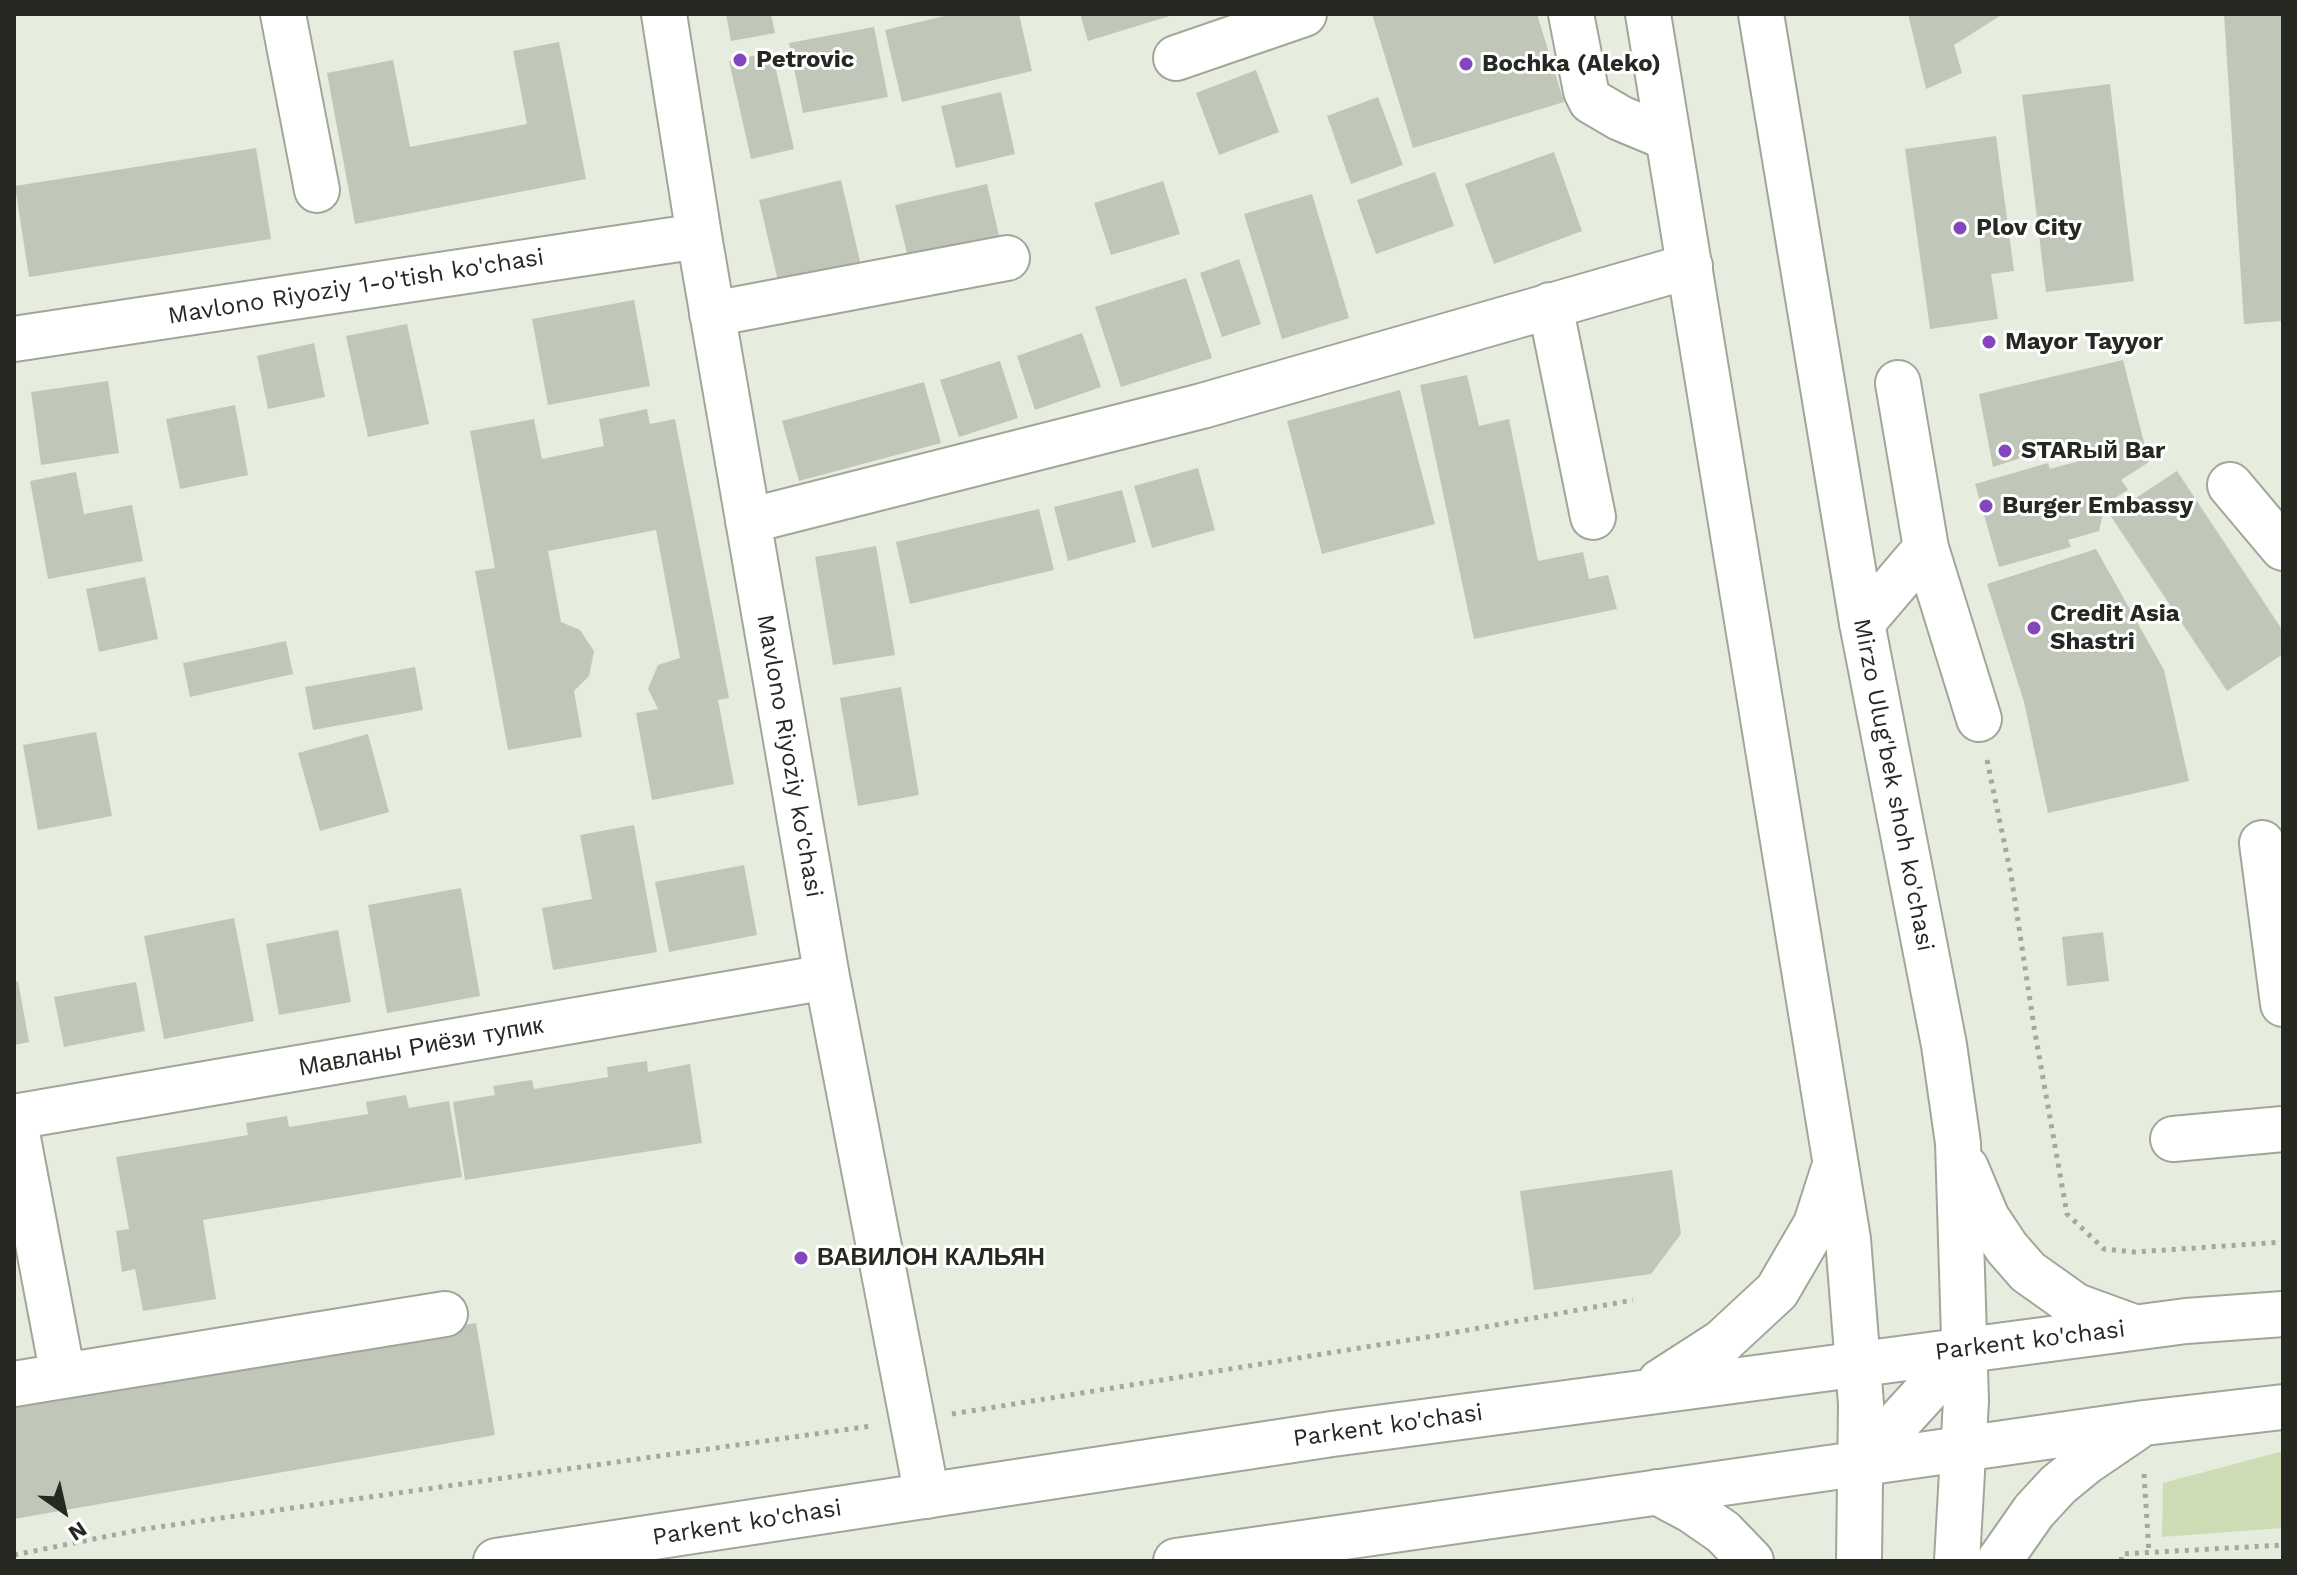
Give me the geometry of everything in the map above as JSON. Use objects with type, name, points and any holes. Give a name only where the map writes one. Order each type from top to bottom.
[{"type":"main road","points":[[283,14],[317,190]]},
{"type":"main road","name":"Mavlono Riyoziy ko'chasi","points":[[664,14],[712,314],[827,977],[927,1496]]},
{"type":"main road","points":[[1176,58],[1212,29],[1304,14]]},
{"type":"main road","points":[[1571,14],[1586,91],[1591,101],[1620,118],[1668,138]]},
{"type":"main road","points":[[1648,14],[1848,1239],[1858,1363],[1861,1463],[1859,1561]]},
{"type":"main road","name":"Mirzo Ulug'bek shoh ko'chasi","points":[[1761,14],[1862,623],[1944,1045],[1958,1143],[1965,1448],[1957,1561]]},
{"type":"main road","name":"Mavlono Riyoziy 1-o'tish ko'chasi","points":[[14,339],[699,236]]},
{"type":"main road","points":[[712,314],[1007,258]]},
{"type":"main road","points":[[748,521],[1202,406],[1690,266]]},
{"type":"main road","points":[[1550,305],[1593,517]]},
{"type":"main road","points":[[1898,383],[1926,548],[1979,719]]},
{"type":"main road","points":[[2230,485],[2283,548]]},
{"type":"main road","points":[[1862,623],[1926,548]]},
{"type":"main road","points":[[2262,843],[2283,1004]]},
{"type":"main road","name":"Мавланы Риёзи тупик","points":[[14,1117],[827,977]]},
{"type":"main road","points":[[14,1117],[63,1376]]},
{"type":"main road","points":[[2173,1139],[2283,1129]]},
{"type":"main road","points":[[1958,1143],[1971,1184],[1987,1218],[2028,1272],[2076,1306],[2137,1327]]},
{"type":"main road","points":[[1643,1391],[1722,1342],[1777,1291],[1816,1224],[1836,1158]]},
{"type":"main road","points":[[14,1384],[445,1314]]},
{"type":"main road","name":"Parkent ko'chasi","points":[[496,1561],[1332,1434],[1643,1391],[2186,1321],[2283,1314]]},
{"type":"main road","points":[[1861,1463],[1965,1349]]},
{"type":"main road","points":[[1858,1363],[1965,1448]]},
{"type":"main road","points":[[1176,1561],[1965,1448],[2143,1441],[2283,1407]]},
{"type":"main road","points":[[1999,1561],[2012,1539],[2058,1485],[2114,1441],[2143,1441]]},
{"type":"main road","points":[[1657,1492],[1723,1532],[1751,1561]]},
{"type":"path","points":[[1979,719],[2011,875],[2067,1214],[2104,1249],[2135,1252],[2283,1242]]},
{"type":"path","points":[[14,1555],[160,1527],[913,1420],[1446,1334],[1633,1300]]},
{"type":"path","points":[[2143,1441],[2149,1553]]},
{"type":"path","points":[[2121,1561],[2122,1554],[2283,1545]]},
{"type":"green space","points":[[2283,1451],[2283,1528],[2162,1537],[2163,1483]]},
{"type":"building","points":[[726,14],[771,14],[775,33],[731,41]]},
{"type":"building","points":[[953,14],[1019,14],[1032,71],[902,102],[885,30]]},
{"type":"building","points":[[1080,14],[1173,14],[1173,15],[1088,41]]},
{"type":"building","points":[[1372,14],[1537,14],[1564,102],[1413,148]]},
{"type":"building","points":[[1908,14],[2003,14],[1954,45],[1962,73],[1926,89]]},
{"type":"building","points":[[2224,14],[2283,14],[2283,321],[2244,324]]},
{"type":"building","points":[[874,27],[888,97],[803,113],[789,43]]},
{"type":"building","points":[[559,42],[586,179],[355,224],[327,73],[393,60],[410,147],[527,124],[513,51]]},
{"type":"building","points":[[772,52],[794,149],[751,159],[729,61]]},
{"type":"building","points":[[1256,70],[1279,132],[1219,155],[1196,93]]},
{"type":"building","points":[[2110,84],[2134,281],[2046,292],[2022,95]]},
{"type":"building","points":[[1001,92],[1015,154],[956,168],[941,106]]},
{"type":"building","points":[[1378,97],[1403,165],[1351,184],[1327,116]]},
{"type":"building","points":[[1996,136],[2014,271],[1991,274],[1998,319],[1930,329],[1905,149]]},
{"type":"building","points":[[256,148],[271,239],[29,277],[15,186]]},
{"type":"building","points":[[1554,152],[1582,231],[1494,264],[1465,184]]},
{"type":"building","points":[[1435,172],[1454,226],[1376,254],[1357,200]]},
{"type":"building","points":[[841,180],[861,265],[779,285],[759,200]]},
{"type":"building","points":[[1163,181],[1180,234],[1111,255],[1094,203]]},
{"type":"building","points":[[987,184],[1001,244],[910,265],[895,205]]},
{"type":"building","points":[[1312,194],[1349,318],[1282,339],[1244,214]]},
{"type":"building","points":[[1239,259],[1261,324],[1222,337],[1200,273]]},
{"type":"building","points":[[1186,278],[1212,358],[1121,387],[1095,307]]},
{"type":"building","points":[[634,300],[650,386],[548,405],[532,319]]},
{"type":"building","points":[[407,324],[429,424],[368,437],[346,336]]},
{"type":"building","points":[[1082,333],[1101,387],[1035,410],[1017,356]]},
{"type":"building","points":[[314,343],[325,397],[268,409],[257,356]]},
{"type":"building","points":[[2123,360],[2149,462],[2121,480],[2128,490],[2105,504],[2099,531],[2068,540],[2071,547],[1999,567],[1975,484],[2048,463],[2050,469],[2079,461],[2073,441],[1993,467],[1979,394]]},
{"type":"building","points":[[1000,361],[1018,418],[959,437],[940,380]]},
{"type":"building","points":[[1467,375],[1479,426],[1509,419],[1538,561],[1583,552],[1589,579],[1608,575],[1617,609],[1474,639],[1420,385]]},
{"type":"building","points":[[108,381],[119,453],[41,465],[31,392]]},
{"type":"building","points":[[924,382],[941,443],[799,481],[782,421]]},
{"type":"building","points":[[1400,390],[1435,524],[1322,554],[1287,421]]},
{"type":"building","points":[[235,405],[248,475],[180,489],[166,419]]},
{"type":"building","points":[[647,409],[650,424],[675,419],[729,698],[718,700],[734,784],[652,800],[636,713],[658,709],[648,689],[658,665],[680,658],[656,530],[548,551],[561,622],[580,630],[594,651],[589,676],[574,691],[582,737],[508,750],[475,571],[495,568],[470,431],[534,419],[542,459],[604,446],[599,419]]},
{"type":"building","points":[[1198,468],[1215,530],[1152,548],[1134,486]]},
{"type":"building","points":[[2177,471],[2283,631],[2283,654],[2227,691],[2110,515]]},
{"type":"building","points":[[76,472],[84,514],[132,505],[143,561],[48,579],[30,481]]},
{"type":"building","points":[[1122,490],[1136,542],[1068,561],[1054,507]]},
{"type":"building","points":[[1039,509],[1054,570],[910,604],[896,542]]},
{"type":"building","points":[[876,546],[895,655],[833,665],[815,557]]},
{"type":"building","points":[[2096,549],[2164,670],[2189,781],[2048,813],[2024,702],[1987,584]]},
{"type":"building","points":[[145,577],[158,639],[99,652],[86,589]]},
{"type":"building","points":[[286,641],[293,674],[190,697],[183,663]]},
{"type":"building","points":[[415,667],[423,710],[313,730],[305,687]]},
{"type":"building","points":[[901,687],[919,795],[858,806],[840,698]]},
{"type":"building","points":[[96,732],[112,816],[38,830],[23,745]]},
{"type":"building","points":[[368,734],[389,812],[320,831],[298,753]]},
{"type":"building","points":[[634,825],[657,952],[553,970],[542,908],[592,899],[580,835]]},
{"type":"building","points":[[744,865],[757,935],[669,952],[655,882]]},
{"type":"building","points":[[461,888],[480,996],[387,1013],[368,905]]},
{"type":"building","points":[[234,918],[254,1021],[164,1039],[144,936]]},
{"type":"building","points":[[338,930],[351,1002],[279,1015],[266,944]]},
{"type":"building","points":[[2103,932],[2109,981],[2067,986],[2062,937]]},
{"type":"building","points":[[18,981],[29,1042],[14,1045],[14,982]]},
{"type":"building","points":[[136,982],[145,1031],[64,1047],[54,997]]},
{"type":"building","points":[[647,1061],[648,1072],[690,1064],[702,1143],[465,1180],[453,1102],[495,1095],[493,1086],[532,1080],[534,1089],[608,1077],[607,1067]]},
{"type":"building","points":[[406,1095],[409,1108],[449,1101],[462,1177],[203,1220],[216,1299],[143,1311],[135,1269],[122,1272],[116,1231],[129,1229],[116,1157],[248,1135],[246,1123],[287,1116],[289,1127],[368,1114],[366,1102]]},
{"type":"building","points":[[1672,1170],[1681,1234],[1651,1274],[1534,1290],[1520,1191]]},
{"type":"building","points":[[476,1323],[495,1435],[14,1519],[14,1405]]},
{"type":"place","name":"Petrovic","points":[[740,60]]},
{"type":"place","name":"Bochka (Aleko)","points":[[1466,64]]},
{"type":"place","name":"Plov City","points":[[1960,228]]},
{"type":"place","name":"Mayor Tayyor","points":[[1989,342]]},
{"type":"place","name":"STARый Bar","points":[[2005,451]]},
{"type":"place","name":"Burger Embassy","points":[[1986,506]]},
{"type":"place","name":"Credit Asia Shastri","points":[[2034,628]]},
{"type":"place","name":"ВАВИЛОН КАЛЬЯН","points":[[801,1258]]}]
